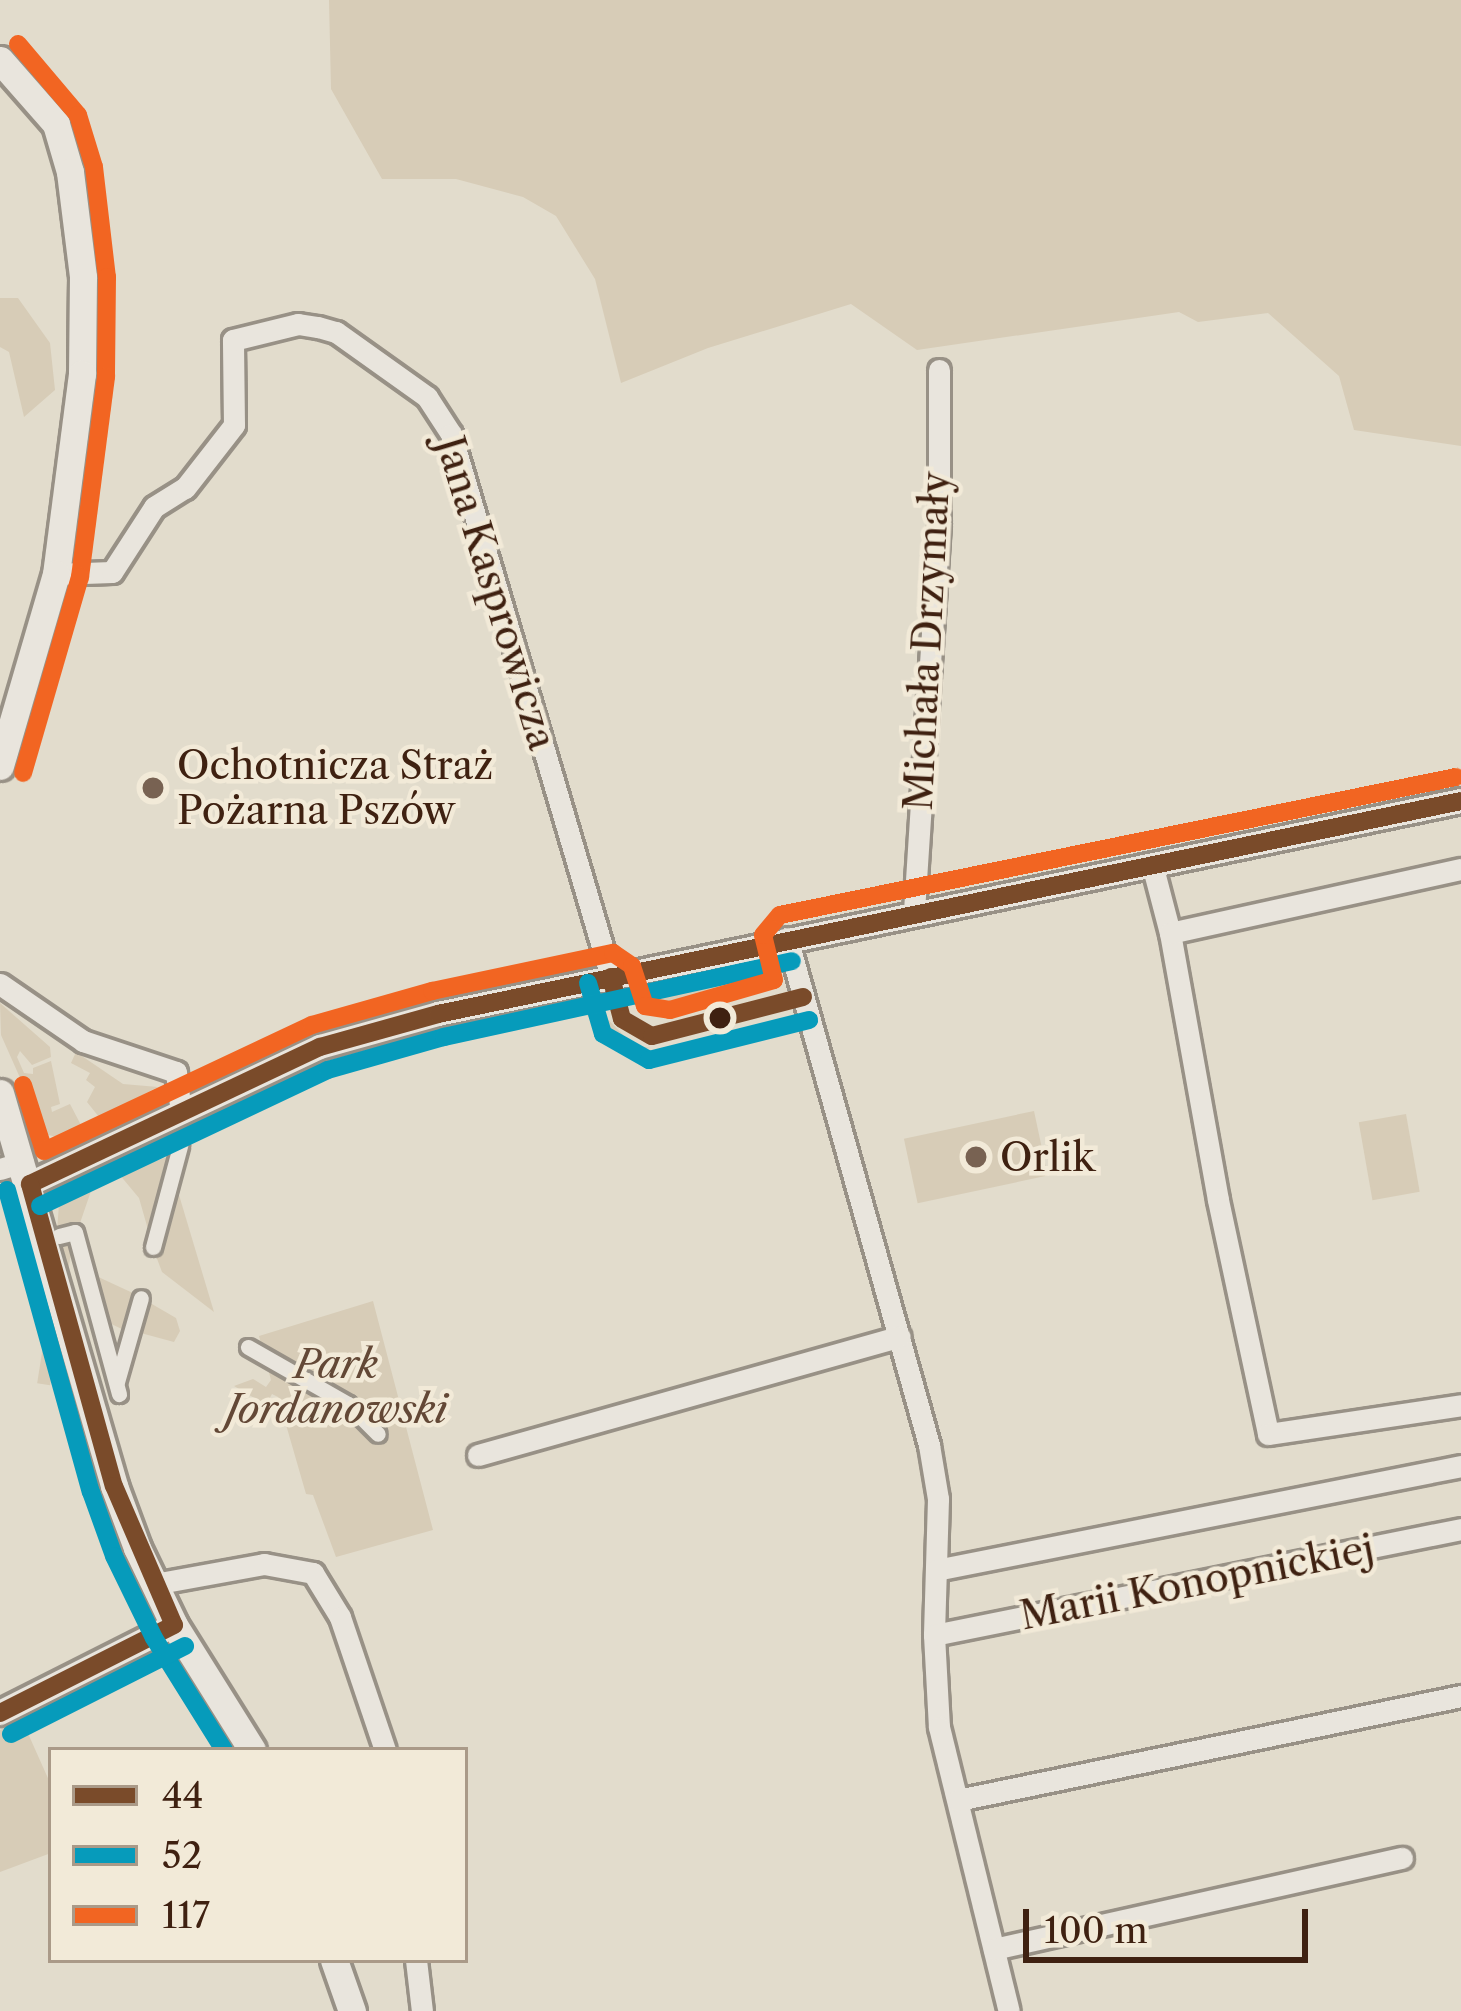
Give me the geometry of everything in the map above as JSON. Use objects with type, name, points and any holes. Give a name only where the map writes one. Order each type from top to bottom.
[{"type":"main road","points":[[0,60],[56,124],[70,172],[83,278],[82,374],[56,574],[0,766]]},
{"type":"main road","points":[[0,1093],[18,1172],[114,1486],[174,1625],[250,1747]]},
{"type":"main road","points":[[335,1963],[352,2011]]},
{"type":"street","name":"Jana Kasprowicza","points":[[56,574],[112,572],[154,507],[185,488],[234,425],[232,340],[298,324],[318,326],[336,332],[427,397],[451,434],[611,977]]},
{"type":"street","name":"Michała Drzymały","points":[[914,911],[939,523],[939,370]]},
{"type":"street","points":[[18,1172],[182,1113],[320,1047],[437,1014],[914,911],[1461,801]]},
{"type":"street","points":[[1152,864],[1170,933],[1218,1200],[1268,1435],[1461,1405]]},
{"type":"street","points":[[1170,933],[1461,869]]},
{"type":"street","points":[[787,938],[900,1336],[938,1499],[934,1635],[939,1727],[1010,2011]]},
{"type":"street","points":[[0,984],[82,1042],[176,1072],[182,1113]]},
{"type":"street","points":[[153,1247],[180,1146]]},
{"type":"street","points":[[71,1232],[117,1389],[141,1298]]},
{"type":"street","points":[[478,1455],[900,1336]]},
{"type":"street","points":[[248,1347],[347,1404],[378,1434]]},
{"type":"street","name":"Marii Konopnickiej","points":[[936,1570],[1461,1466]]},
{"type":"street","name":"Marii Konopnickiej","points":[[934,1635],[1461,1528]]},
{"type":"street","points":[[154,1584],[264,1564],[313,1573],[340,1617],[385,1747]]},
{"type":"street","points":[[0,1713],[174,1625]]},
{"type":"street","points":[[958,1800],[1461,1696]]},
{"type":"street","points":[[994,1949],[1402,1858]]},
{"type":"street","points":[[416,1963],[422,2011]]},
{"type":"green space","points":[[329,0],[1461,0],[1461,446],[1354,430],[1339,376],[1268,313],[1198,322],[1179,312],[917,350],[851,304],[708,348],[621,383],[595,279],[556,216],[523,197],[456,179],[382,179],[331,89]]},
{"type":"green space","points":[[0,298],[18,298],[50,343],[55,390],[24,417],[9,352],[0,347]]},
{"type":"green space","points":[[775,954],[783,966],[779,972],[647,1009],[628,1002],[629,986]]},
{"type":"green space","points":[[587,998],[633,1045],[651,1048],[621,1051],[575,1003]]},
{"type":"green space","points":[[0,1003],[50,1047],[51,1057],[32,1065],[20,1051],[17,1057],[24,1073],[33,1074],[33,1068],[51,1061],[60,1104],[51,1107],[52,1112],[70,1104],[82,1127],[60,1138],[45,1134],[1,1035]]},
{"type":"green space","points":[[76,1052],[123,1084],[158,1087],[99,1117],[87,1102],[95,1087],[86,1080],[90,1073],[71,1063]]},
{"type":"green space","name":"Orlik","points":[[1034,1111],[1048,1176],[918,1203],[904,1139]]},
{"type":"green space","points":[[1406,1114],[1420,1192],[1372,1200],[1359,1122]]},
{"type":"green space","points":[[173,1155],[151,1240],[139,1198],[119,1174]]},
{"type":"green space","points":[[104,1176],[91,1191],[79,1226],[57,1231],[59,1204],[79,1186]]},
{"type":"green space","points":[[173,1194],[179,1195],[214,1312],[162,1272],[156,1256]]},
{"type":"green space","points":[[60,1239],[73,1241],[50,1385],[37,1383]]},
{"type":"green space","points":[[94,1275],[135,1294],[126,1331],[103,1320]]},
{"type":"green space","points":[[145,1300],[176,1318],[180,1331],[174,1342],[137,1332]]},
{"type":"green space","name":"Park Jordanowski","points":[[373,1301],[433,1530],[336,1557],[313,1495],[306,1494],[278,1397],[272,1394],[266,1405],[234,1386],[253,1379],[266,1387],[271,1380],[259,1336]]},
{"type":"green space","points":[[22,1720],[48,1778],[48,1854],[0,1872],[0,1730]]},
{"type":"transit line","name":"117","points":[[18,44],[78,115],[94,167],[107,277],[106,377],[80,577],[23,773]]},
{"type":"transit line","name":"117","points":[[23,1085],[44,1151],[312,1025],[432,991],[613,953],[632,966],[645,1006],[670,1010],[774,980],[763,935],[780,915],[1456,777]]},
{"type":"transit line","name":"44","points":[[30,1184],[320,1047],[438,1014],[1461,801]]},
{"type":"transit line","name":"52","points":[[40,1206],[328,1070],[444,1037],[792,961]]},
{"type":"transit line","name":"44","points":[[611,977],[622,1019],[652,1036],[803,997]]},
{"type":"transit line","name":"52","points":[[588,983],[603,1034],[649,1060],[809,1020]]},
{"type":"transit line","name":"44","points":[[30,1184],[114,1486],[174,1625]]},
{"type":"transit line","name":"52","points":[[7,1190],[91,1492],[114,1556],[154,1638],[222,1747]]},
{"type":"transit line","name":"44","points":[[0,1713],[174,1625]]},
{"type":"transit line","name":"52","points":[[11,1734],[185,1646]]},
{"type":"place","name":"Ochotnicza Straż Pożarna Pszów","points":[[153,788]]},
{"type":"place","name":"Orlik","points":[[976,1157]]}]
